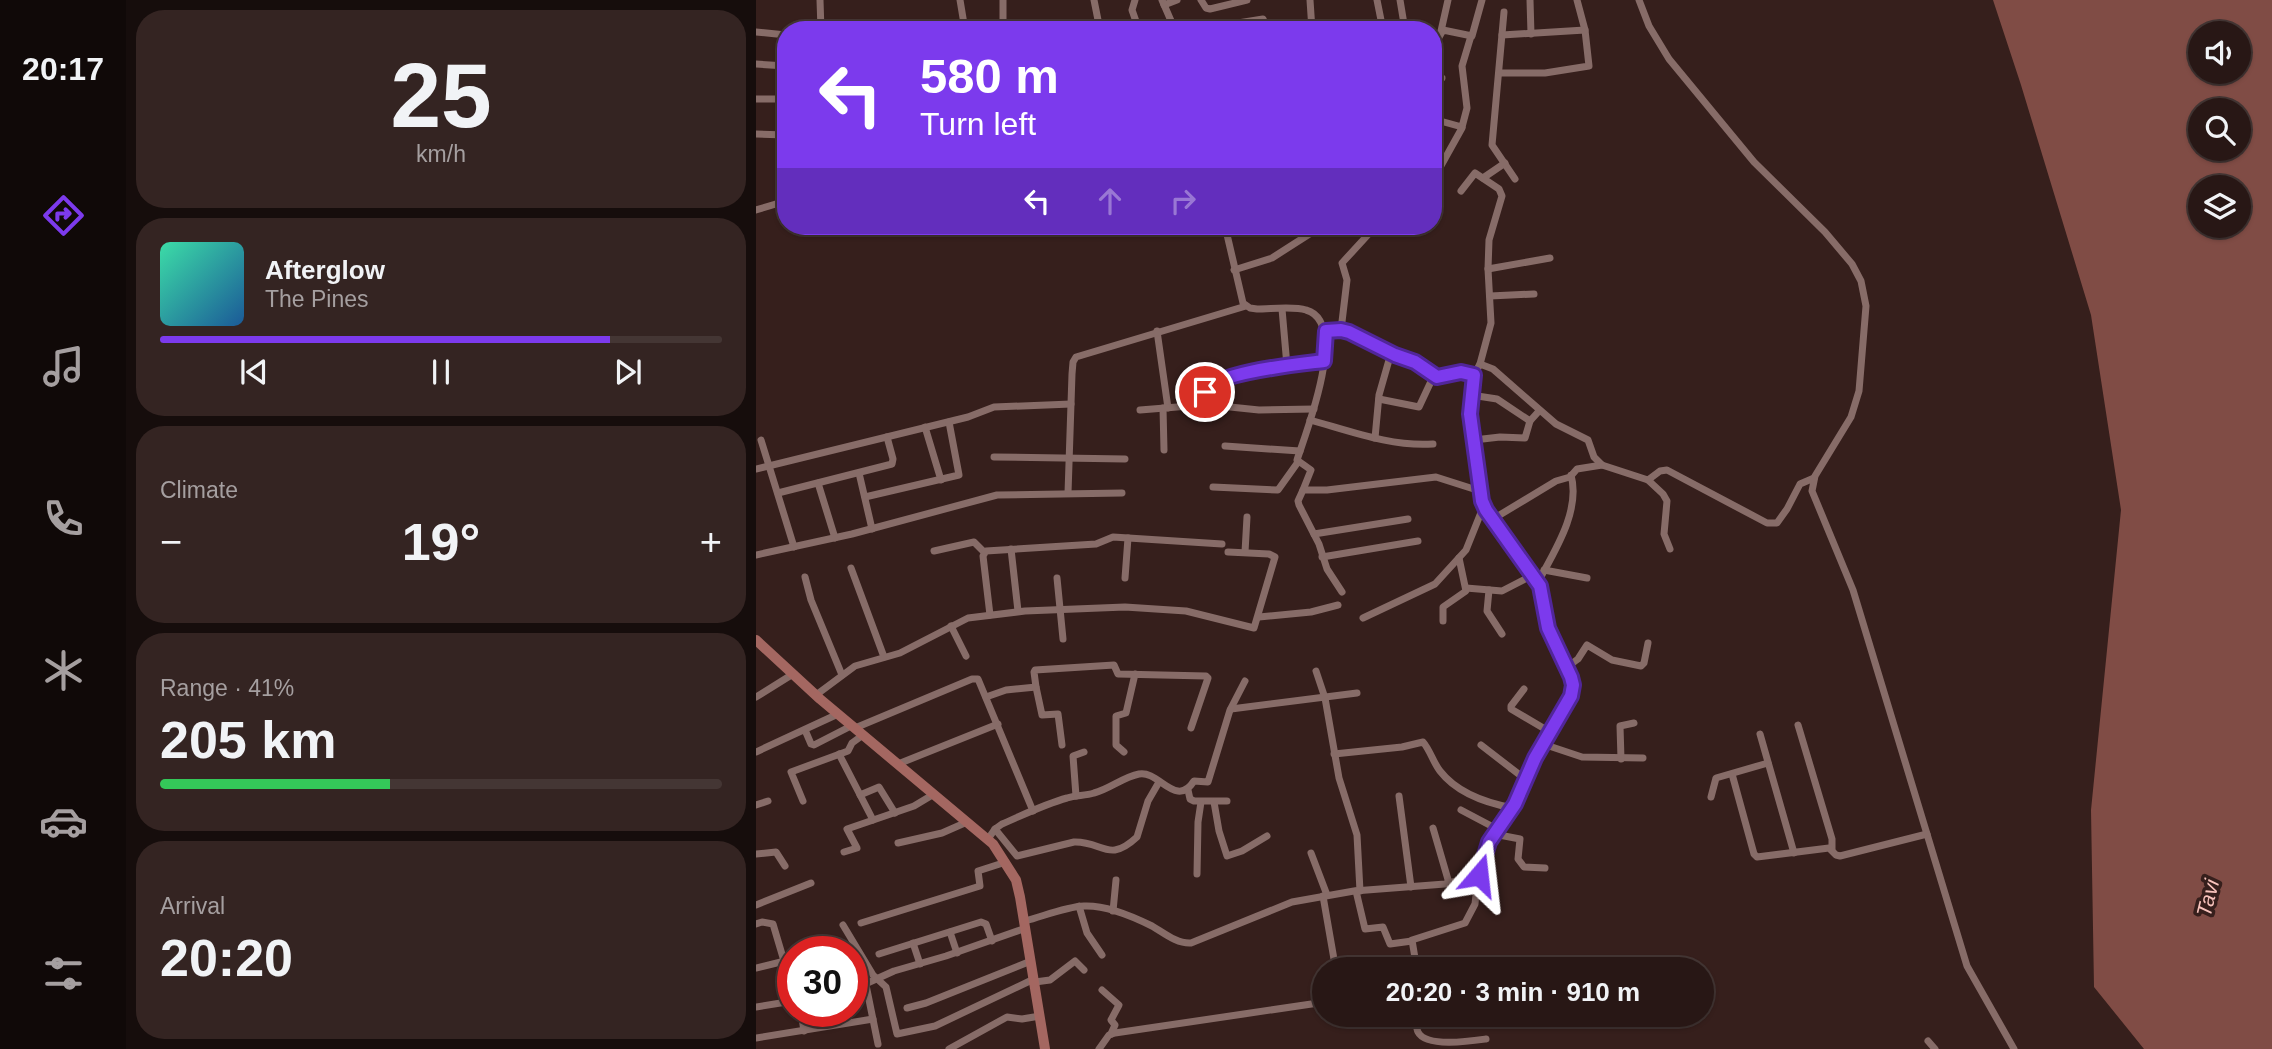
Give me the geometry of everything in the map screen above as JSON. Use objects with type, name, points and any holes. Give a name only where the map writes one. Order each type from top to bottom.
[{"type":"street","points":[[820,0],[821,21]]},
{"type":"street","points":[[960,0],[963,21]]},
{"type":"street","points":[[1003,0],[1003,21]]},
{"type":"street","points":[[1094,0],[1098,21]]},
{"type":"street","points":[[1135,0],[1132,10],[1136,21]]},
{"type":"street","points":[[1171,21],[1163,2],[1177,0]]},
{"type":"street","points":[[1201,0],[1206,8],[1210,9],[1247,0]]},
{"type":"street","points":[[1310,0],[1311,21]]},
{"type":"street","points":[[1377,0],[1381,21]]},
{"type":"street","points":[[1400,0],[1404,21]]},
{"type":"street","points":[[1442,27],[1448,0]]},
{"type":"street","points":[[1442,164],[1462,128],[1467,108],[1463,64],[1482,0]]},
{"type":"street","points":[[1530,0],[1531,34]]},
{"type":"street","points":[[1500,73],[1545,73],[1587,68],[1590,64],[1585,30],[1577,0]]},
{"type":"street","points":[[1639,0],[1648,26],[1669,59],[1754,162],[1825,232],[1852,264],[1861,281],[1866,306],[1863,361],[1856,406],[1814,478],[1813,495],[1853,590],[1967,965],[2014,1049]]},
{"type":"street","points":[[1504,12],[1492,145],[1515,179]]},
{"type":"street","points":[[1502,35],[1585,30]]},
{"type":"street","points":[[1442,31],[1471,36]]},
{"type":"street","points":[[756,32],[777,34]]},
{"type":"street","points":[[756,64],[777,65]]},
{"type":"street","points":[[756,99],[777,99]]},
{"type":"street","points":[[1442,121],[1462,128]]},
{"type":"street","points":[[756,134],[777,135]]},
{"type":"street","points":[[1483,178],[1505,163]]},
{"type":"street","points":[[1315,671],[1325,698],[1334,754],[1357,835],[1358,891],[1365,929],[1383,927],[1390,944],[1412,941],[1465,923],[1475,904],[1478,876],[1485,852],[1495,832],[1513,808],[1573,685],[1548,628],[1538,582],[1484,505],[1480,491],[1470,414],[1471,395],[1474,375],[1480,364],[1491,323],[1488,269],[1491,229],[1502,196],[1499,190],[1474,174],[1461,191]]},
{"type":"street","points":[[756,210],[777,204]]},
{"type":"street","points":[[1226,235],[1240,298],[1245,306]]},
{"type":"street","points":[[1234,270],[1272,258],[1308,235]]},
{"type":"street","points":[[1341,330],[1347,281],[1342,263],[1368,235]]},
{"type":"street","points":[[1488,269],[1550,258]]},
{"type":"street","points":[[1490,296],[1534,294]]},
{"type":"street","points":[[1068,493],[1073,362],[1076,357],[1245,306],[1257,309],[1308,310],[1318,318],[1326,331],[1324,361],[1314,409],[1298,462],[1278,490],[1213,487]]},
{"type":"street","points":[[1282,309],[1287,366]]},
{"type":"street","points":[[1326,331],[1341,330],[1415,362],[1440,377],[1461,372],[1474,375]]},
{"type":"street","points":[[1157,331],[1166,408],[1164,450]]},
{"type":"street","points":[[1375,438],[1379,399],[1391,353]]},
{"type":"street","points":[[1140,410],[1202,405],[1205,402],[1206,389],[1210,385],[1249,372],[1324,361]]},
{"type":"street","points":[[1480,364],[1493,369],[1563,429],[1588,440],[1594,457],[1602,465]]},
{"type":"street","points":[[1379,399],[1419,407],[1434,375]]},
{"type":"street","points":[[1471,395],[1497,400],[1530,421]]},
{"type":"street","points":[[756,469],[968,418],[994,407],[1071,404]]},
{"type":"street","points":[[1230,407],[1259,410],[1314,409]]},
{"type":"street","points":[[1474,440],[1525,438],[1530,421],[1539,411]]},
{"type":"street","points":[[1310,420],[1375,438],[1412,444],[1433,444]]},
{"type":"street","points":[[865,497],[958,476],[949,422]]},
{"type":"street","points":[[925,427],[941,480]]},
{"type":"street","points":[[778,493],[892,464],[887,437]]},
{"type":"street","points":[[761,440],[794,547]]},
{"type":"street","points":[[1225,446],[1300,452]]},
{"type":"street","points":[[994,457],[1125,459]]},
{"type":"street","points":[[1298,462],[1311,470],[1299,505],[1314,534],[1327,569],[1342,592]]},
{"type":"street","points":[[1493,519],[1556,481],[1571,475],[1578,468],[1602,465],[1648,480],[1661,491],[1667,501],[1664,534],[1670,549]]},
{"type":"street","points":[[1648,480],[1667,470],[1757,519],[1773,524],[1784,514],[1800,484],[1814,478]]},
{"type":"street","points":[[859,473],[872,529]]},
{"type":"street","points":[[1538,582],[1570,512],[1574,489],[1571,475]]},
{"type":"street","points":[[1303,490],[1327,490],[1436,477],[1480,491]]},
{"type":"street","points":[[818,483],[835,538]]},
{"type":"street","points":[[756,555],[872,529],[997,495],[1122,493]]},
{"type":"street","points":[[1363,618],[1432,586],[1459,558],[1473,535],[1484,505]]},
{"type":"street","points":[[1245,552],[1247,517]]},
{"type":"street","points":[[1314,534],[1408,519]]},
{"type":"street","points":[[984,552],[1096,544],[1110,538],[1222,544]]},
{"type":"street","points":[[1125,579],[1128,538]]},
{"type":"street","points":[[1322,557],[1418,541]]},
{"type":"street","points":[[934,551],[974,542],[978,544],[984,552],[990,615]]},
{"type":"street","points":[[1011,549],[1018,611]]},
{"type":"street","points":[[819,692],[860,664],[905,651],[968,618],[1018,611],[1125,607],[1186,611],[1252,628],[1256,626],[1259,617],[1275,557],[1269,554],[1228,552]]},
{"type":"street","points":[[1443,621],[1443,607],[1465,592],[1459,558]]},
{"type":"street","points":[[851,568],[884,657]]},
{"type":"street","points":[[1544,570],[1587,578]]},
{"type":"street","points":[[1466,588],[1505,590],[1533,575]]},
{"type":"street","points":[[805,577],[811,600],[842,675]]},
{"type":"street","points":[[1057,578],[1063,639]]},
{"type":"street","points":[[1489,590],[1488,611],[1502,634]]},
{"type":"street","points":[[1259,617],[1311,612],[1338,605]]},
{"type":"street","points":[[951,626],[966,656]]},
{"type":"street","points":[[757,642],[793,674],[819,692],[838,713],[902,762],[967,822],[991,834],[1017,856],[1074,842],[1116,851],[1137,837],[1148,801],[1159,782]]},
{"type":"street","points":[[1567,667],[1578,659],[1587,645],[1612,660],[1641,666],[1648,643]]},
{"type":"street","points":[[1062,745],[1058,714],[1042,715],[1035,670],[1115,665],[1117,674],[1208,676],[1191,728]]},
{"type":"street","points":[[756,696],[793,674]]},
{"type":"street","points":[[1124,751],[1116,745],[1116,716],[1126,713],[1135,674]]},
{"type":"street","points":[[804,730],[814,745],[972,679],[978,679],[1033,811]]},
{"type":"street","points":[[1227,801],[1201,802],[1190,799],[1188,790],[1194,781],[1209,781],[1231,709],[1245,681]]},
{"type":"street","points":[[986,697],[1006,690],[1036,687]]},
{"type":"street","points":[[1524,689],[1511,709],[1550,732]]},
{"type":"street","points":[[1231,709],[1357,693]]},
{"type":"street","points":[[756,752],[838,713]]},
{"type":"street","points":[[1621,759],[1620,726],[1633,723]]},
{"type":"street","points":[[902,762],[998,724]]},
{"type":"street","points":[[1798,725],[1836,856],[1927,834]]},
{"type":"street","points":[[803,802],[791,772],[848,751],[858,728]]},
{"type":"street","points":[[1760,734],[1794,853]]},
{"type":"street","points":[[1334,754],[1402,747],[1423,742],[1439,770],[1452,785],[1488,802],[1513,808]]},
{"type":"street","points":[[1543,744],[1582,757],[1643,758]]},
{"type":"street","points":[[1481,745],[1525,779]]},
{"type":"street","points":[[1076,796],[1073,756],[1083,752]]},
{"type":"street","points":[[839,754],[873,820]]},
{"type":"street","points":[[1711,797],[1715,780],[1768,763]]},
{"type":"street","points":[[991,834],[1033,811],[1076,796],[1093,794],[1140,774],[1152,775],[1173,790],[1188,790]]},
{"type":"street","points":[[1732,774],[1755,856],[1760,858],[1832,849]]},
{"type":"street","points":[[860,795],[879,787],[895,813]]},
{"type":"street","points":[[844,852],[857,848],[847,829],[921,803],[934,794]]},
{"type":"street","points":[[1399,796],[1411,887]]},
{"type":"street","points":[[756,805],[768,801]]},
{"type":"street","points":[[1197,874],[1201,802]]},
{"type":"street","points":[[1214,802],[1216,821],[1227,856],[1242,851],[1267,836]]},
{"type":"street","points":[[1461,810],[1495,832],[1520,839],[1518,859],[1524,867],[1545,867]]},
{"type":"street","points":[[898,843],[942,833],[967,822]]},
{"type":"street","points":[[1433,828],[1449,883]]},
{"type":"street","points":[[991,834],[1016,880],[1028,922],[1031,961],[1038,981],[1045,1049]]},
{"type":"street","points":[[756,854],[776,852],[786,866]]},
{"type":"street","points":[[1311,853],[1325,896],[1334,957]]},
{"type":"street","points":[[862,923],[980,886],[978,871],[1006,862]]},
{"type":"street","points":[[868,984],[888,974],[992,941],[1028,922],[1079,906],[1113,911],[1143,921],[1184,944],[1203,940],[1292,902],[1358,891],[1449,883],[1478,876]]},
{"type":"street","points":[[1113,911],[1116,880]]},
{"type":"street","points":[[756,905],[811,883]]},
{"type":"street","points":[[1079,906],[1087,933],[1102,955]]},
{"type":"street","points":[[879,954],[984,921],[992,941]]},
{"type":"street","points":[[756,924],[773,924],[778,936]]},
{"type":"street","points":[[843,925],[850,936]]},
{"type":"street","points":[[950,932],[957,953]]},
{"type":"street","points":[[1412,941],[1415,957]]},
{"type":"street","points":[[913,943],[920,964]]},
{"type":"street","points":[[907,1008],[1031,961]]},
{"type":"street","points":[[868,965],[886,987],[895,1032],[899,1034],[934,1026],[1038,981],[1050,980],[1075,961],[1084,970]]},
{"type":"street","points":[[756,968],[777,963]]},
{"type":"street","points":[[1099,1049],[1111,1034],[1115,1025],[1111,1020],[1119,1005],[1102,990]]},
{"type":"street","points":[[868,995],[878,1044]]},
{"type":"street","points":[[756,1007],[777,1004]]},
{"type":"street","points":[[1111,1034],[1312,1004]]},
{"type":"street","points":[[948,1049],[1007,1017],[1022,1019],[1040,1016]]},
{"type":"street","points":[[756,1038],[873,1019]]},
{"type":"street","points":[[803,1027],[804,1031]]},
{"type":"street","points":[[1417,1027],[1418,1032],[1424,1037],[1454,1043],[1486,1039]]},
{"type":"street","points":[[1928,1041],[1935,1049]]},
{"type":"water","name":"Tavi","points":[[1993,0],[2272,0],[2272,1049],[2144,1049],[2094,987],[2091,810],[2121,510],[2091,315]]},
{"type":"route","points":[[1205,392],[1210,385],[1249,372],[1324,361],[1326,331],[1335,330],[1349,332],[1415,362],[1437,377],[1456,372],[1474,375],[1470,414],[1482,501],[1540,586],[1548,628],[1573,685],[1571,696],[1535,758],[1515,804],[1489,842],[1479,875]]}]
